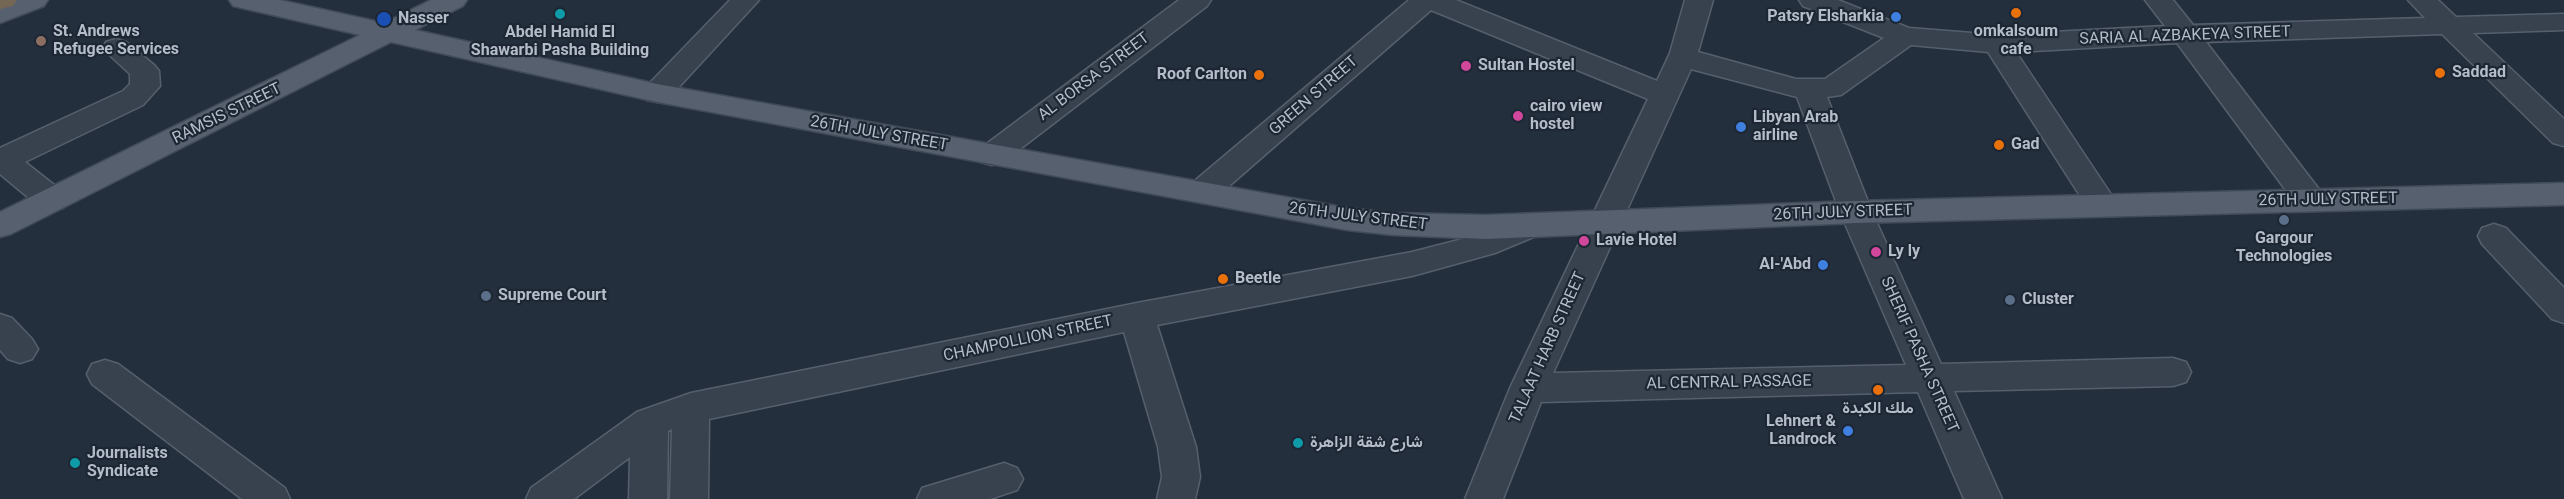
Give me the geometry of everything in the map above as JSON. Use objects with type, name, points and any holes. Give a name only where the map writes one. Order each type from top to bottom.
[{"type":"main road","points":[[0,15],[34,0]]},
{"type":"main road","name":"26TH JULY STREET","points":[[243,0],[657,93],[1347,219],[1393,224],[1451,227],[1532,225],[1856,212],[2564,194]]},
{"type":"main road","name":"RAMSIS STREET","points":[[0,226],[453,0]]},
{"type":"street","points":[[657,93],[745,0]]},
{"type":"street","name":"AL BORSA STREET","points":[[992,155],[1197,0]]},
{"type":"street","name":"GREEN STREET","points":[[1202,192],[1426,0]]},
{"type":"street","points":[[1432,0],[1663,94]]},
{"type":"street","name":"TALAAT HARB STREET","points":[[1484,499],[1528,388],[1682,57],[1699,0]]},
{"type":"street","name":"SARIA AL AZBAKEYA STREET","points":[[1813,0],[1905,36],[1997,44],[2185,34],[2564,22]]},
{"type":"street","points":[[2159,0],[2310,200]]},
{"type":"street","points":[[2422,0],[2564,136]]},
{"type":"street","points":[[1682,57],[1809,89],[1831,88],[1905,36]]},
{"type":"street","points":[[1997,44],[2102,206]]},
{"type":"street","points":[[52,200],[2,160],[123,105],[145,86],[144,71],[116,48]]},
{"type":"street","name":"SHERIF PASHA STREET","points":[[1809,89],[1856,212],[1983,499]]},
{"type":"street","name":"CHAMPOLLION STREET","points":[[545,499],[650,422],[691,408],[1137,316],[1412,264],[1483,245],[1532,225]]},
{"type":"street","points":[[2494,236],[2564,310]]},
{"type":"street","points":[[1137,316],[1177,447],[1181,477],[1176,499]]},
{"type":"street","name":"AL CENTRAL PASSAGE","points":[[1528,388],[2173,372]]},
{"type":"street","points":[[105,374],[271,499]]},
{"type":"street","points":[[689,499],[691,408]]},
{"type":"street","points":[[648,499],[650,422]]},
{"type":"street","points":[[936,499],[1004,479]]},
{"type":"place","name":"omkalsoum cafe","points":[[2016,13]]},
{"type":"place","name":"Abdel Hamid El Shawarbi Pasha Building","points":[[560,14]]},
{"type":"place","name":"Patsry Elsharkia","points":[[1896,17]]},
{"type":"place","name":"Nasser","points":[[384,19]]},
{"type":"place","name":"St. Andrews Refugee Services","points":[[41,41]]},
{"type":"place","name":"Sultan Hostel","points":[[1466,66]]},
{"type":"place","name":"Saddad","points":[[2440,73]]},
{"type":"place","name":"Roof Carlton","points":[[1259,75]]},
{"type":"place","name":"cairo view hostel","points":[[1518,116]]},
{"type":"place","name":"Libyan Arab airline","points":[[1741,127]]},
{"type":"place","name":"Gad","points":[[1999,145]]},
{"type":"place","name":"Gargour Technologies","points":[[2284,220]]},
{"type":"place","name":"Lavie Hotel","points":[[1584,241]]},
{"type":"place","name":"Ly ly","points":[[1876,252]]},
{"type":"place","name":"Al-'Abd","points":[[1823,265]]},
{"type":"place","name":"Beetle","points":[[1223,279]]},
{"type":"place","name":"Supreme Court","points":[[486,296]]},
{"type":"place","name":"Cluster","points":[[2010,300]]},
{"type":"place","name":"ملك الكبدة","points":[[1878,390]]},
{"type":"place","name":"Lehnert & Landrock","points":[[1848,431]]},
{"type":"place","name":"شارع شقة الزاهرة","points":[[1298,443]]},
{"type":"place","name":"Journalists Syndicate","points":[[75,463]]}]
